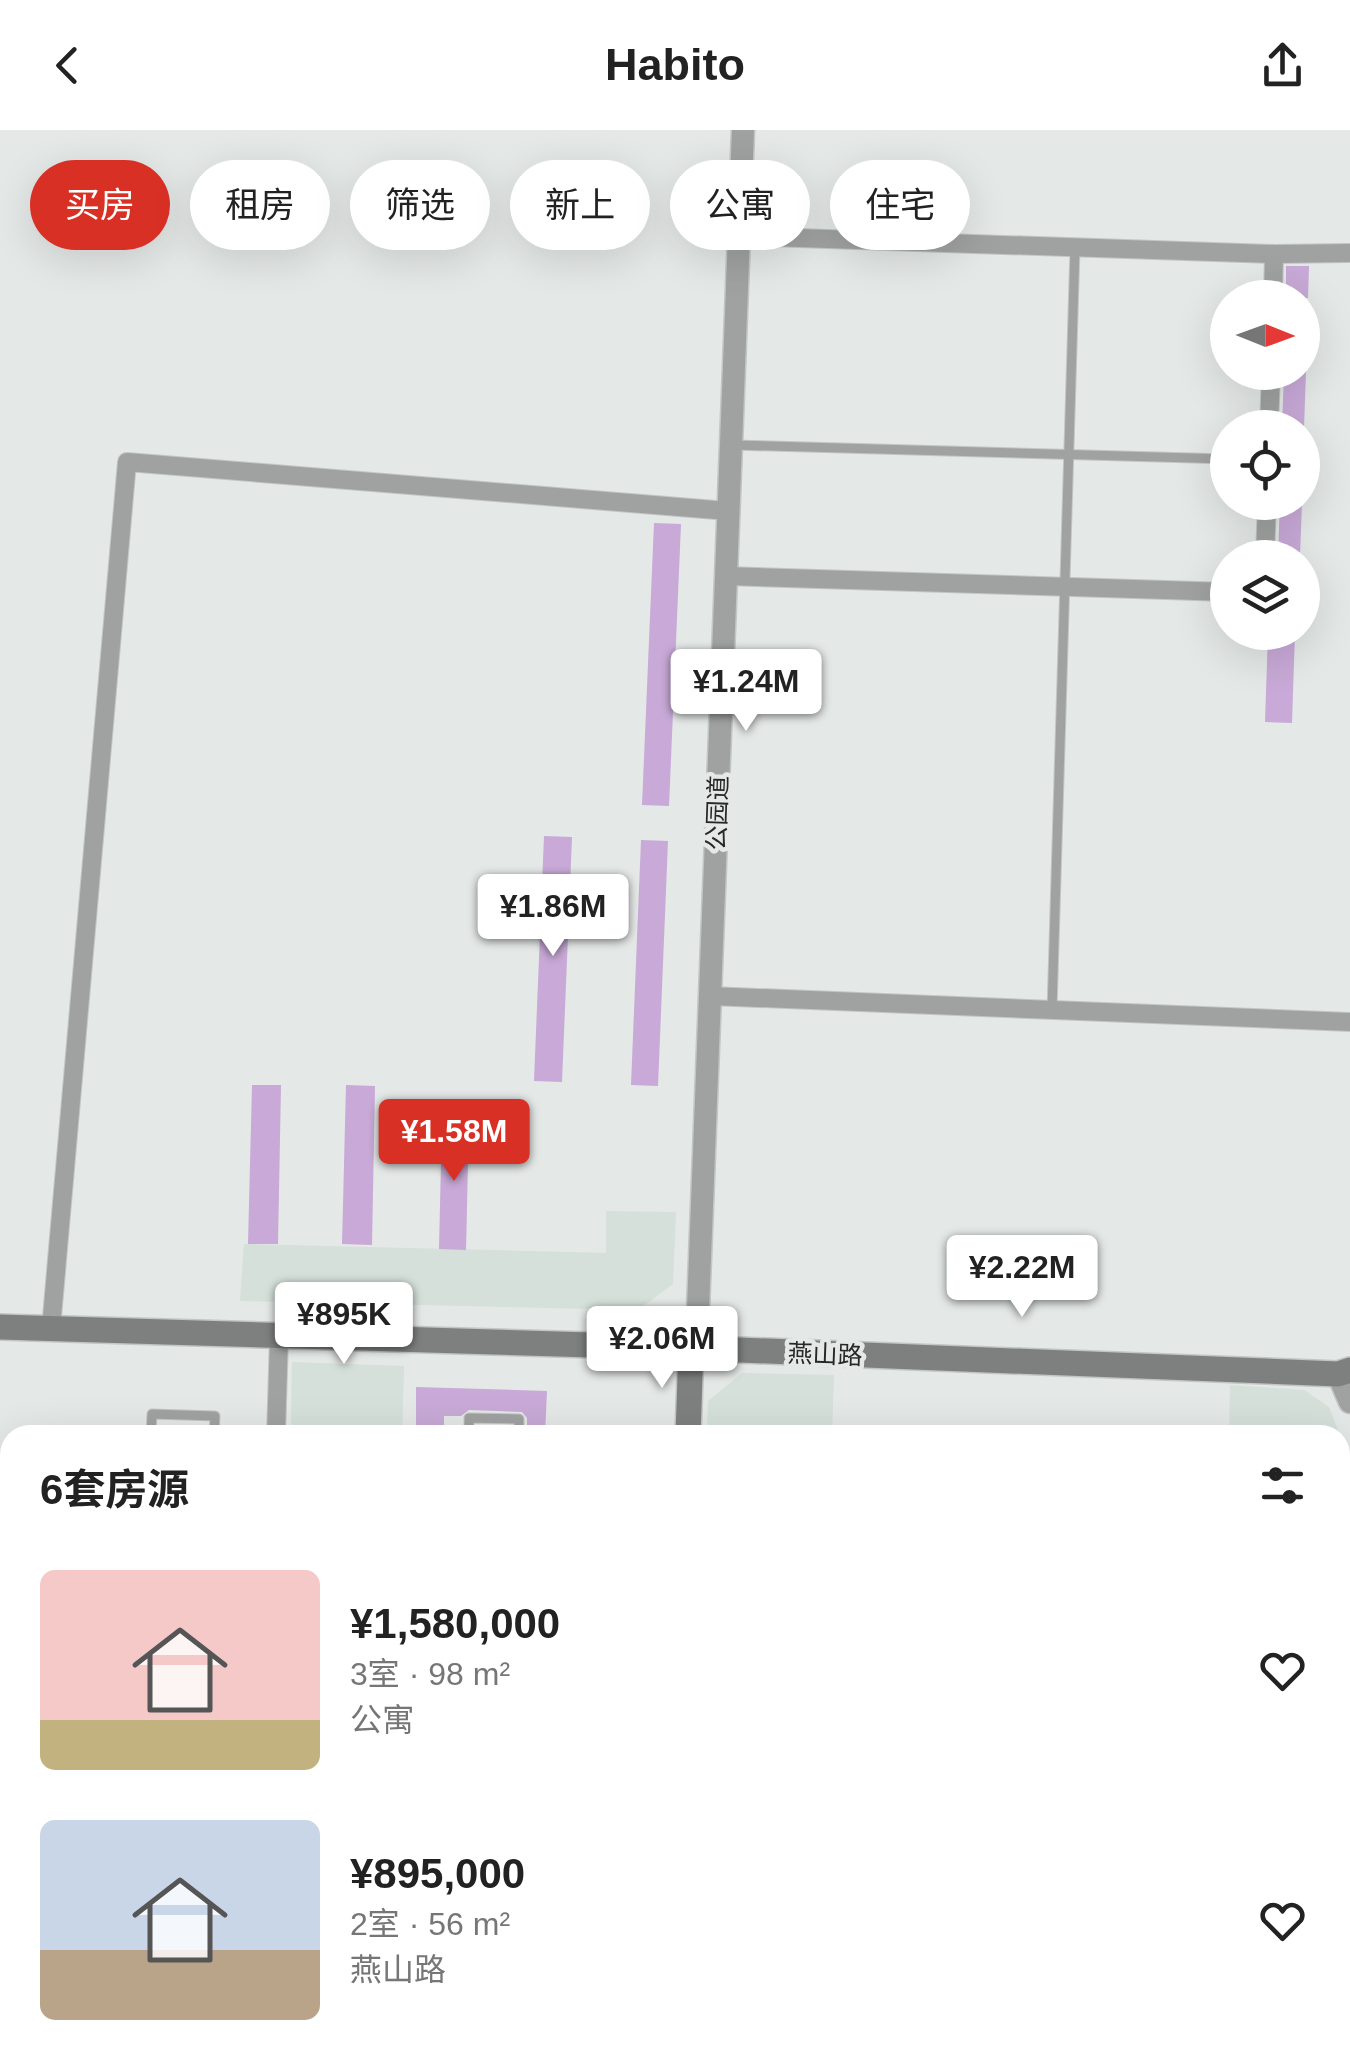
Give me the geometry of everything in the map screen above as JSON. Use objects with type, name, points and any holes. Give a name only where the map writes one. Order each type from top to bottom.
[{"type":"main road","name":"燕山路","points":[[0,1315],[1346,1366]]},
{"type":"main road","name":"燕山路","points":[[0,1327],[279,1338],[694,1342]]},
{"type":"main road","name":"公园道","points":[[689,1425],[694,1342]]},
{"type":"street","name":"公园道","points":[[742,160],[744,130]]},
{"type":"street","points":[[810,239],[1274,254],[1350,253]]},
{"type":"street","name":"公园道","points":[[694,1342],[737,250]]},
{"type":"street","points":[[1273,280],[1274,254]]},
{"type":"street","points":[[52,1316],[127,462],[728,511]]},
{"type":"street","points":[[726,576],[1210,591]]},
{"type":"street","points":[[710,996],[1350,1022]]},
{"type":"street","points":[[276,1425],[279,1338]]},
{"type":"street","points":[[1346,1366],[1350,1402]]},
{"type":"lane","points":[[1052,1010],[1075,248]]},
{"type":"lane","points":[[730,445],[1210,458]]},
{"type":"lane","points":[[151,1425],[152,1414],[215,1416],[215,1425]]},
{"type":"lane","points":[[469,1425],[469,1418],[520,1419],[520,1425]]},
{"type":"shaded area","points":[[606,1211],[676,1212],[673,1284],[638,1310],[240,1301],[244,1244],[606,1253]]},
{"type":"shaded area","points":[[292,1362],[404,1366],[402,1425],[291,1425]]},
{"type":"shaded area","points":[[742,1373],[834,1375],[832,1425],[707,1425],[708,1401]]},
{"type":"shaded area","points":[[1230,1385],[1304,1390],[1329,1407],[1336,1425],[1229,1425]]},
{"type":"building","points":[[1286,266],[1309,266],[1309,280],[1286,280]]},
{"type":"building","points":[[1283,390],[1305,390],[1305,410],[1283,410]]},
{"type":"building","points":[[1279,520],[1301,520],[1301,540],[1279,540]]},
{"type":"building","points":[[654,523],[681,524],[669,806],[642,805]]},
{"type":"building","points":[[1267,650],[1294,650],[1292,723],[1265,722]]},
{"type":"building","points":[[544,836],[572,837],[562,1082],[534,1081]]},
{"type":"building","points":[[641,840],[668,841],[658,1086],[631,1085]]},
{"type":"building","points":[[252,1085],[281,1085],[278,1244],[248,1244]]},
{"type":"building","points":[[346,1085],[375,1086],[372,1245],[342,1244]]},
{"type":"building","points":[[442,1118],[469,1119],[466,1250],[439,1249]]},
{"type":"building","points":[[416,1387],[547,1391],[545,1425],[527,1425],[522,1412],[469,1410],[461,1416],[444,1416],[444,1425],[416,1425]]}]
